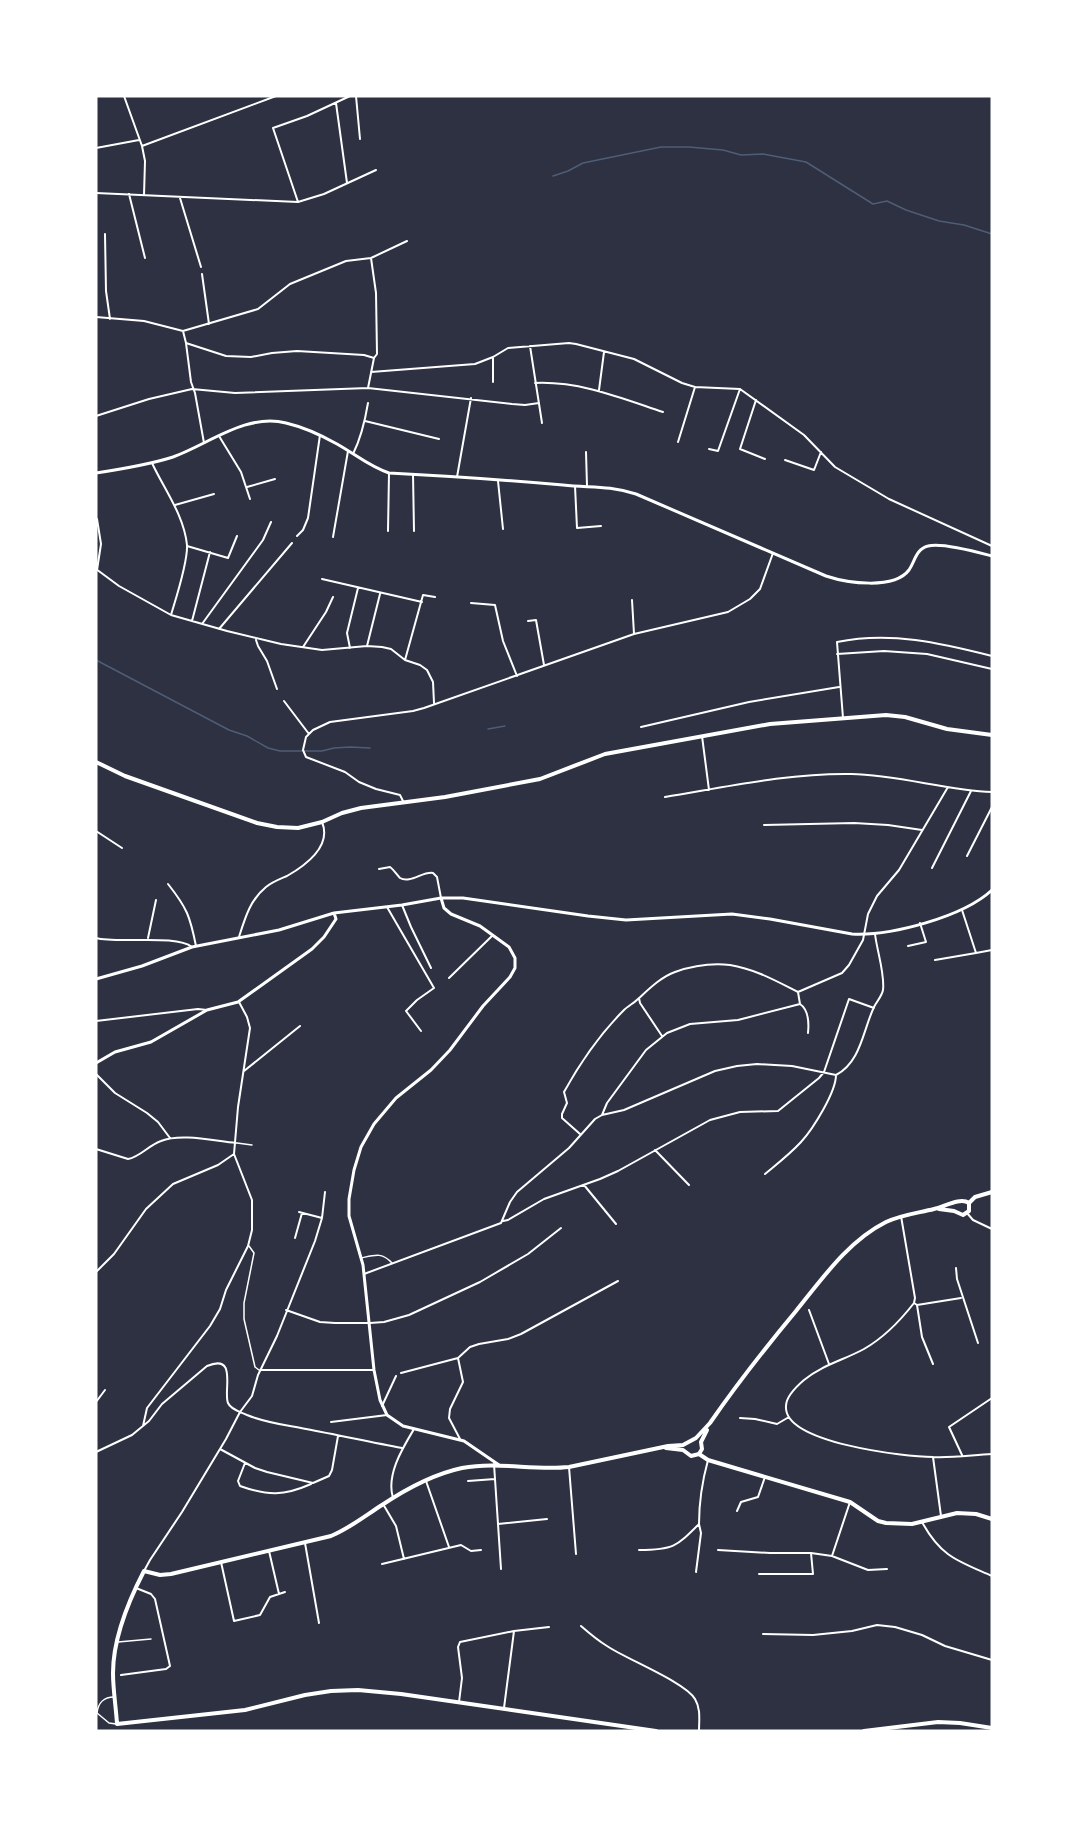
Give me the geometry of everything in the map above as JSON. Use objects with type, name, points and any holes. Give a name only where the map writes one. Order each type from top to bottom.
[{"type":"main road","points":[[96,762],[125,776],[261,824],[298,828],[322,822],[351,810],[445,797],[540,779],[605,754],[770,724],[886,715],[947,729],[992,735]]},
{"type":"main road","points":[[969,1203],[975,1197],[992,1192]]},
{"type":"main road","points":[[656,1731],[459,1702],[373,1691],[343,1690],[305,1695],[245,1710],[117,1724],[113,1674],[117,1642],[144,1571],[165,1575],[331,1536],[344,1531],[393,1498],[449,1472],[495,1464],[548,1468],[569,1467],[687,1443],[710,1423],[766,1347],[849,1249],[872,1231],[901,1216],[964,1200],[969,1203]]},
{"type":"main road","points":[[958,1202],[956,1207],[959,1213]]},
{"type":"main road","points":[[938,1208],[963,1215],[970,1209],[969,1203]]},
{"type":"main road","points":[[663,1447],[678,1449],[693,1456],[699,1454],[710,1423]]},
{"type":"main road","points":[[694,1439],[701,1444]]},
{"type":"main road","points":[[687,1443],[685,1447],[687,1453]]},
{"type":"main road","points":[[699,1454],[708,1460],[850,1502],[878,1521],[886,1523],[907,1524],[966,1513],[992,1519]]},
{"type":"main road","points":[[864,1731],[938,1722],[992,1728]]},
{"type":"street","points":[[124,96],[142,146],[145,167],[144,195]]},
{"type":"street","points":[[142,146],[276,96]]},
{"type":"street","points":[[298,202],[273,128],[307,116],[350,96]]},
{"type":"street","points":[[356,96],[360,139]]},
{"type":"street","points":[[336,103],[347,183]]},
{"type":"street","points":[[96,147],[139,140]]},
{"type":"street","points":[[96,193],[298,202],[324,194],[376,170]]},
{"type":"street","points":[[129,194],[145,258]]},
{"type":"street","points":[[180,197],[201,267]]},
{"type":"street","points":[[105,234],[106,291],[110,319]]},
{"type":"street","points":[[96,317],[144,321],[183,332],[258,309],[290,284],[346,261],[371,258],[407,241]]},
{"type":"street","points":[[368,388],[374,358],[377,354],[376,293],[371,258]]},
{"type":"street","points":[[202,274],[209,324]]},
{"type":"street","points":[[183,332],[204,443]]},
{"type":"street","points":[[186,343],[226,356],[251,357],[297,351],[364,355],[374,358]]},
{"type":"street","points":[[371,372],[475,364],[508,348],[530,346],[576,344],[634,359],[695,387],[740,389],[804,435],[835,467],[889,499],[992,546]]},
{"type":"street","points":[[530,346],[542,423]]},
{"type":"street","points":[[599,390],[604,352]]},
{"type":"street","points":[[493,357],[493,382]]},
{"type":"street","points":[[535,383],[565,383],[599,390],[663,412]]},
{"type":"street","points":[[678,442],[695,387]]},
{"type":"street","points":[[96,416],[149,399],[192,389],[235,393],[368,388],[525,405],[539,403]]},
{"type":"street","points":[[709,449],[718,451],[740,389]]},
{"type":"street","points":[[457,477],[471,398]]},
{"type":"street","points":[[756,400],[740,449],[765,459]]},
{"type":"street","points":[[353,454],[359,443],[368,403]]},
{"type":"street","points":[[96,473],[173,457],[255,422],[273,421],[320,435],[373,468],[389,473],[613,487],[636,494],[843,582],[874,583],[896,580],[910,568],[919,551],[929,545],[992,555]]},
{"type":"street","points":[[365,421],[439,439]]},
{"type":"street","points":[[297,536],[303,530],[308,518],[320,435]]},
{"type":"street","points":[[219,436],[241,472],[250,499]]},
{"type":"street","points":[[333,537],[348,451]]},
{"type":"street","points":[[586,452],[587,486]]},
{"type":"street","points":[[785,460],[814,470],[821,453]]},
{"type":"street","points":[[152,463],[175,505],[187,546],[171,615]]},
{"type":"street","points":[[388,531],[389,473]]},
{"type":"street","points":[[413,474],[414,531]]},
{"type":"street","points":[[247,487],[275,479]]},
{"type":"street","points":[[498,481],[503,529]]},
{"type":"street","points":[[575,486],[577,528],[601,526]]},
{"type":"street","points":[[175,505],[214,494]]},
{"type":"street","points":[[97,519],[101,544],[97,570],[119,586],[171,615],[255,638],[326,651],[367,646],[388,648],[405,660],[423,666],[429,672],[433,685],[434,705]]},
{"type":"street","points":[[202,624],[263,540],[271,522]]},
{"type":"street","points":[[187,546],[228,558],[237,536]]},
{"type":"street","points":[[219,629],[292,543]]},
{"type":"street","points":[[192,621],[210,552]]},
{"type":"street","points":[[403,802],[400,795],[376,789],[359,782],[345,772],[309,759],[303,752],[306,737],[330,722],[413,711],[634,634],[728,612],[750,599],[760,589],[773,553]]},
{"type":"street","points":[[322,579],[422,602]]},
{"type":"street","points":[[350,648],[347,633],[358,588]]},
{"type":"street","points":[[367,646],[380,593]]},
{"type":"street","points":[[405,660],[423,595],[435,597]]},
{"type":"street","points":[[303,647],[333,597]]},
{"type":"street","points":[[632,600],[634,634]]},
{"type":"street","points":[[471,603],[495,605],[503,641],[517,676]]},
{"type":"street","points":[[528,621],[536,620],[544,666]]},
{"type":"street","points":[[255,638],[267,661],[277,689]]},
{"type":"street","points":[[843,718],[837,642],[850,639],[887,638],[928,641],[992,656]]},
{"type":"street","points":[[837,654],[884,651],[927,654],[992,669]]},
{"type":"street","points":[[641,728],[749,702],[839,687]]},
{"type":"street","points":[[284,700],[309,734]]},
{"type":"street","points":[[702,736],[709,790]]},
{"type":"street","points":[[665,797],[825,774],[890,777],[971,791],[992,792]]},
{"type":"street","points":[[798,993],[846,969],[865,934],[868,914],[877,896],[899,870],[948,787]]},
{"type":"street","points":[[932,868],[971,791]]},
{"type":"street","points":[[967,856],[992,807]]},
{"type":"street","points":[[238,939],[247,912],[265,887],[305,864],[316,853],[325,835],[322,822]]},
{"type":"street","points":[[764,825],[854,823],[921,830]]},
{"type":"street","points":[[96,831],[122,848]]},
{"type":"street","points":[[379,869],[390,867],[405,880],[428,872],[434,873],[443,905],[451,914],[480,926],[509,947],[514,954],[516,965],[512,975],[483,1006],[450,1050],[431,1070],[396,1098],[370,1130],[354,1170],[349,1207],[352,1230],[364,1274],[374,1370],[382,1406],[387,1415],[398,1424],[468,1443],[495,1464],[501,1569]]},
{"type":"street","points":[[168,884],[184,903],[192,921],[194,947]]},
{"type":"street","points":[[96,979],[142,966],[194,947],[286,928],[334,913],[441,898],[463,898],[626,920],[732,914],[865,934],[920,924],[962,910],[992,890]]},
{"type":"street","points":[[148,939],[156,900]]},
{"type":"street","points":[[402,905],[431,968]]},
{"type":"street","points":[[387,907],[434,988],[406,1011],[421,1031]]},
{"type":"street","points":[[962,910],[976,953]]},
{"type":"street","points":[[96,1063],[115,1052],[150,1042],[207,1010],[238,1002],[312,949],[324,937],[336,919],[334,913]]},
{"type":"street","points":[[909,946],[926,942],[920,924]]},
{"type":"street","points":[[765,1174],[802,1141],[827,1101],[836,1075],[848,1066],[858,1050],[883,989],[875,933]]},
{"type":"street","points":[[449,978],[493,935]]},
{"type":"street","points":[[96,938],[148,939],[184,943],[194,947]]},
{"type":"street","points":[[935,960],[992,950]]},
{"type":"street","points":[[581,1135],[562,1118],[567,1103],[564,1092],[590,1051],[612,1023],[650,988],[674,972],[705,965],[730,965],[759,972],[798,993]]},
{"type":"street","points":[[798,993],[800,1004],[804,1007],[808,1020],[808,1033]]},
{"type":"street","points":[[639,998],[662,1036]]},
{"type":"street","points":[[364,1274],[493,1227],[544,1199],[618,1171],[710,1120],[740,1112],[778,1111],[824,1072],[849,999],[874,1008]]},
{"type":"street","points":[[142,1426],[147,1408],[210,1326],[220,1309],[226,1290],[248,1245],[252,1230],[252,1200],[234,1154],[238,1107],[250,1028],[248,1017],[238,1002]]},
{"type":"street","points":[[602,1115],[607,1103],[646,1050],[662,1036],[690,1024],[738,1020],[800,1004]]},
{"type":"street","points":[[96,1021],[198,1009],[207,1010]]},
{"type":"street","points":[[244,1071],[300,1026]]},
{"type":"street","points":[[503,1221],[510,1202],[517,1192],[569,1148],[595,1119],[602,1115],[624,1110],[715,1071],[737,1066],[775,1065],[836,1075]]},
{"type":"street","points":[[96,1074],[115,1093],[153,1117],[170,1138]]},
{"type":"street","points":[[96,1149],[128,1159],[150,1145],[170,1138],[252,1145]]},
{"type":"street","points":[[655,1150],[688,1185]]},
{"type":"street","points":[[96,1272],[114,1254],[146,1209],[173,1184],[218,1165],[234,1154]]},
{"type":"street","points":[[584,1185],[616,1224]]},
{"type":"street","points":[[144,1571],[182,1512],[240,1412],[252,1396],[260,1370],[277,1336],[310,1253],[322,1218],[325,1192]]},
{"type":"street","points":[[295,1238],[301,1213],[322,1218]]},
{"type":"street","points":[[967,1213],[973,1220],[992,1229]]},
{"type":"street","points":[[901,1216],[922,1337],[933,1364]]},
{"type":"street","points":[[286,1310],[320,1322],[384,1322],[409,1315],[480,1282],[528,1254],[561,1228]]},
{"type":"street","points":[[248,1245],[254,1253],[254,1264],[244,1303],[244,1319],[255,1367],[260,1370],[374,1370]]},
{"type":"street","points":[[361,1258],[382,1256],[393,1264]]},
{"type":"street","points":[[956,1269],[957,1279],[978,1343]]},
{"type":"street","points":[[401,1373],[458,1358],[470,1347],[479,1344],[508,1339],[521,1334],[618,1281]]},
{"type":"street","points":[[963,1298],[915,1304],[888,1332],[864,1349],[829,1364],[804,1380],[794,1390],[786,1405],[789,1417],[806,1431],[846,1445],[895,1455],[933,1457],[992,1455]]},
{"type":"street","points":[[809,1310],[829,1364]]},
{"type":"street","points":[[458,1358],[463,1382],[450,1409],[449,1418],[460,1440]]},
{"type":"street","points":[[96,1452],[132,1435],[162,1404],[207,1366],[214,1363],[220,1363],[225,1368],[228,1374],[228,1403],[240,1412],[264,1421],[402,1448]]},
{"type":"street","points":[[382,1406],[396,1376]]},
{"type":"street","points":[[96,1402],[105,1390]]},
{"type":"street","points":[[962,1455],[949,1427],[992,1398]]},
{"type":"street","points":[[331,1422],[387,1415]]},
{"type":"street","points":[[740,1418],[777,1424],[789,1417]]},
{"type":"street","points":[[393,1498],[390,1486],[397,1461],[414,1429]]},
{"type":"street","points":[[245,1463],[238,1481],[240,1486],[282,1494],[294,1492],[329,1476],[338,1435]]},
{"type":"street","points":[[220,1449],[267,1472],[313,1483]]},
{"type":"street","points":[[480,1466],[484,1461],[484,1455]]},
{"type":"street","points":[[933,1457],[941,1516]]},
{"type":"street","points":[[696,1572],[701,1533],[699,1508],[702,1481],[708,1460]]},
{"type":"street","points":[[569,1467],[576,1554]]},
{"type":"street","points":[[737,1511],[741,1502],[758,1497],[765,1477]]},
{"type":"street","points":[[468,1481],[495,1479]]},
{"type":"street","points":[[426,1481],[449,1547]]},
{"type":"street","points":[[832,1556],[850,1502]]},
{"type":"street","points":[[383,1504],[396,1526],[404,1559]]},
{"type":"street","points":[[498,1524],[547,1519]]},
{"type":"street","points":[[922,1522],[943,1552],[951,1558],[992,1576]]},
{"type":"street","points":[[639,1550],[659,1550],[679,1544],[699,1524]]},
{"type":"street","points":[[305,1543],[319,1623]]},
{"type":"street","points":[[382,1564],[461,1545],[471,1551],[481,1550]]},
{"type":"street","points":[[718,1550],[811,1553],[832,1556],[868,1570],[887,1569]]},
{"type":"street","points":[[269,1551],[279,1594]]},
{"type":"street","points":[[759,1574],[813,1574],[811,1553]]},
{"type":"street","points":[[221,1562],[234,1621],[260,1615],[270,1597],[285,1592]]},
{"type":"street","points":[[121,1674],[166,1669],[170,1666],[152,1594],[136,1588]]},
{"type":"street","points":[[763,1634],[813,1635],[852,1631],[877,1625],[896,1627],[922,1635],[945,1646],[992,1660]]},
{"type":"street","points":[[580,1626],[606,1646],[678,1684],[690,1693],[699,1711],[699,1731]]},
{"type":"street","points":[[459,1702],[462,1680],[458,1647],[460,1642],[514,1631],[549,1627]]},
{"type":"street","points":[[504,1709],[514,1631]]},
{"type":"street","points":[[117,1642],[151,1639]]},
{"type":"street","points":[[115,1697],[108,1697],[104,1700],[97,1713],[109,1723],[117,1724],[118,1731]]},
{"type":"waterway","points":[[553,176],[583,163],[661,147],[723,150],[741,155],[763,154],[806,162],[873,204],[887,201],[939,221],[964,225],[992,234]]},
{"type":"waterway","points":[[96,660],[268,748],[280,751],[370,748]]},
{"type":"waterway","points":[[488,729],[505,726]]}]
